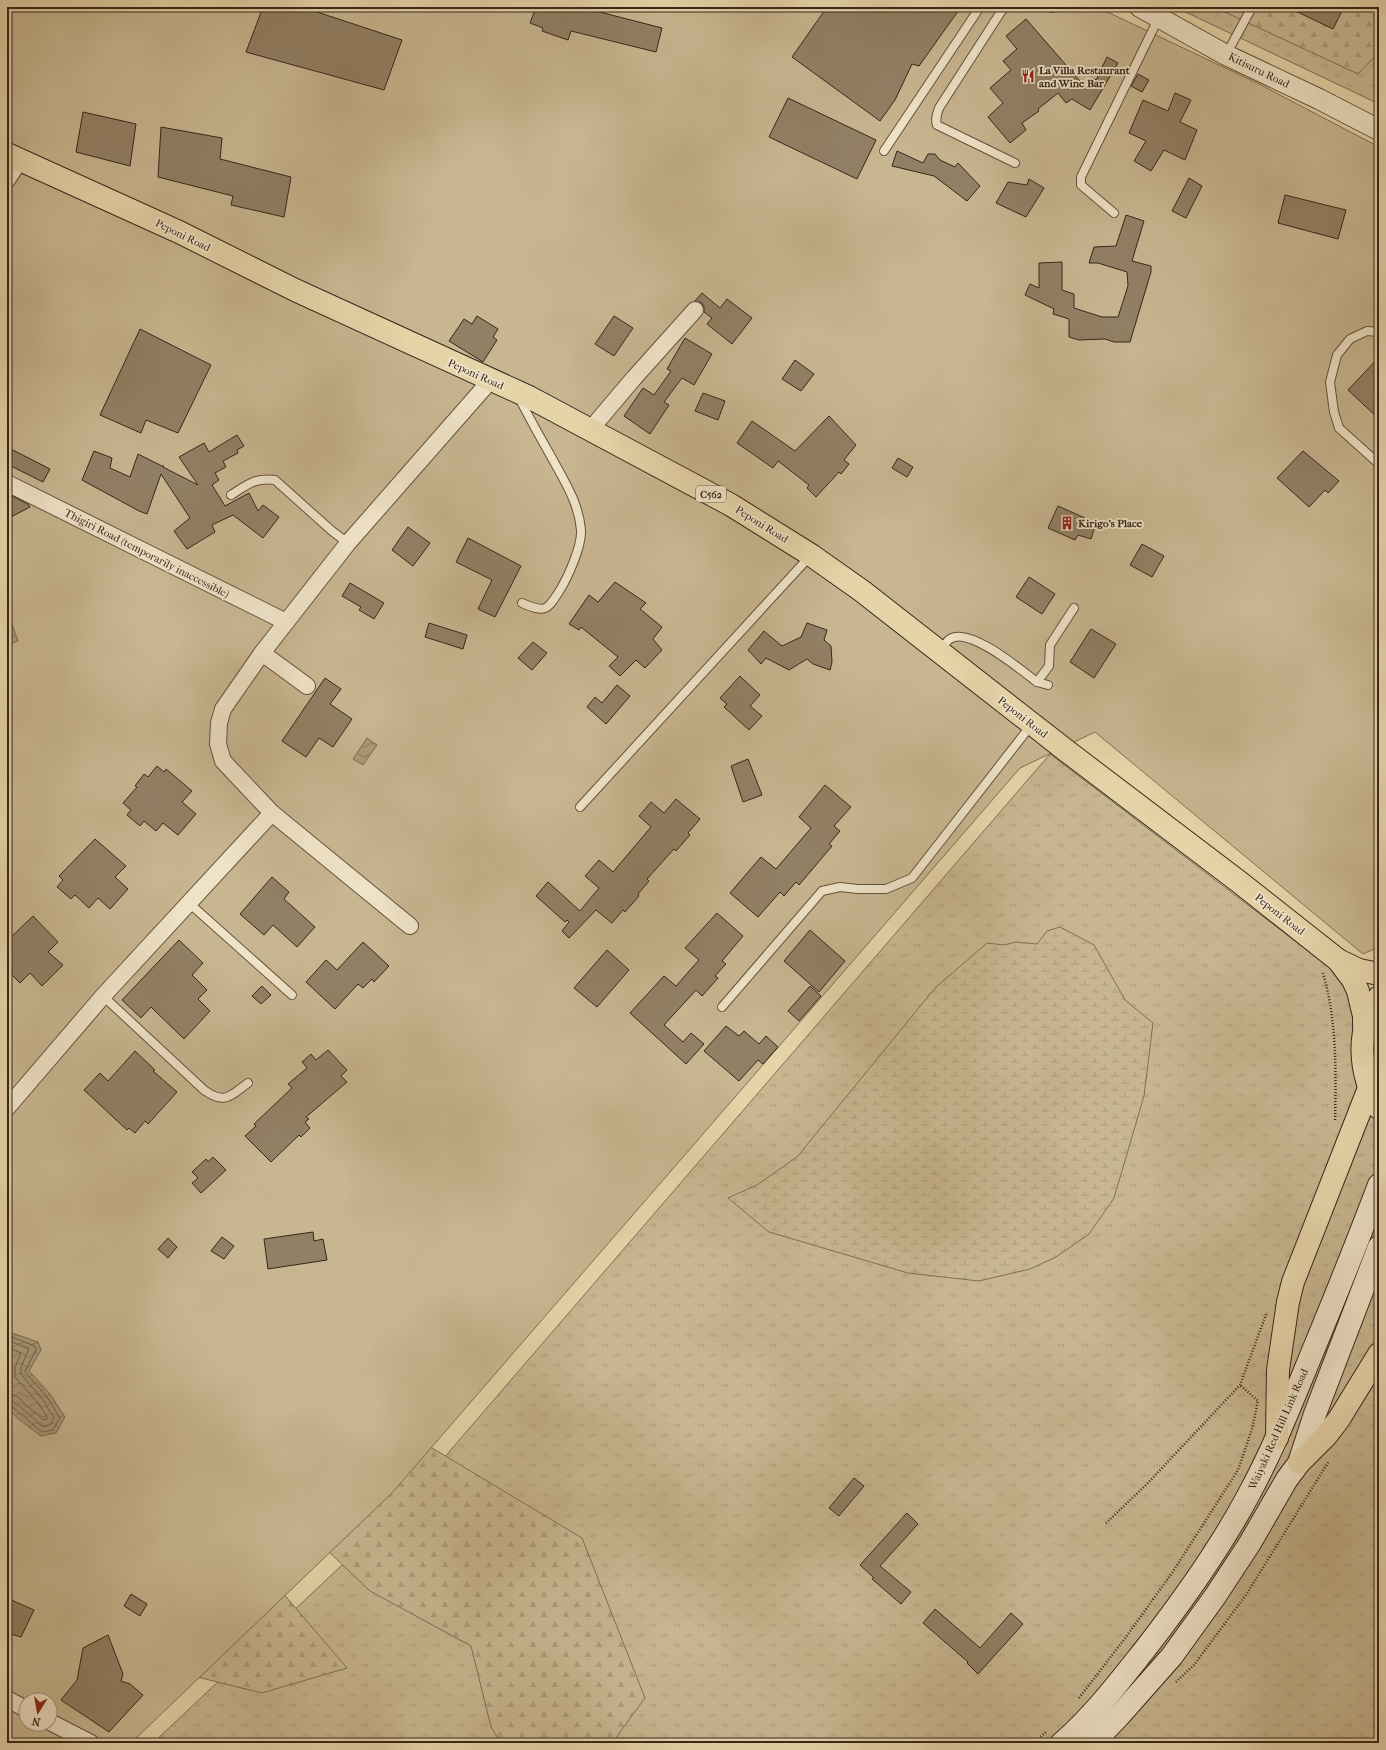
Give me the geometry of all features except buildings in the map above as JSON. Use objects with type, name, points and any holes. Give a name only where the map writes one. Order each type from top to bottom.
[{"type":"main road","name":"Peponi Road","points":[[14,157],[178,232],[295,290],[490,381],[515,391],[731,505],[811,555],[862,591],[1032,724],[1238,881],[1330,966],[1353,980],[1358,990],[1363,1011],[1363,1059],[1369,1088],[1379,1108]]},
{"type":"main road","name":"Peponi Road","points":[[1330,966],[1379,974]]},
{"type":"main road","points":[[1364,1026],[1379,997]]},
{"type":"main road","points":[[1277,1438],[1278,1370],[1288,1302],[1293,1282],[1369,1088]]},
{"type":"main road","name":"Waiyaki Red Hill Link Road","points":[[1056,1736],[1076,1730],[1112,1691],[1172,1614],[1216,1550],[1249,1494],[1277,1438],[1336,1296],[1379,1185]]},
{"type":"main road","points":[[1299,1463],[1318,1407],[1379,1247]]},
{"type":"main road","points":[[1093,1743],[1142,1691],[1172,1656],[1216,1595],[1250,1543],[1287,1479],[1299,1463],[1326,1436],[1339,1419],[1379,1354]]},
{"type":"street","name":"Kitisuru Road","points":[[1140,7],[1226,55],[1319,99],[1379,130]]},
{"type":"street","points":[[7,180],[14,157]]},
{"type":"street","points":[[590,430],[695,310]]},
{"type":"street","points":[[410,926],[272,812],[223,761],[218,744],[218,723],[223,709],[262,653],[348,543],[490,381]]},
{"type":"street","name":"Thigiri Road (temporarily inaccessible)","points":[[7,483],[286,622]]},
{"type":"street","points":[[262,653],[307,686]]},
{"type":"street","points":[[7,1108],[103,996],[272,812]]},
{"type":"street","points":[[7,1699],[18,1705]]},
{"type":"street","points":[[58,1726],[91,1743]]},
{"type":"lane","points":[[884,151],[980,7]]},
{"type":"lane","points":[[1004,7],[939,108],[936,116],[936,122],[937,125],[1015,163]]},
{"type":"lane","points":[[1226,55],[1252,7]]},
{"type":"lane","points":[[1114,213],[1081,185],[1081,177],[1159,17]]},
{"type":"lane","points":[[1379,332],[1367,331],[1350,339],[1337,355],[1330,382],[1334,412],[1339,428],[1379,464]]},
{"type":"lane","points":[[515,391],[574,498],[581,531],[578,550],[562,586],[552,603],[546,609],[538,610],[522,603]]},
{"type":"lane","points":[[231,495],[252,481],[265,478],[275,480],[332,532],[348,543]]},
{"type":"lane","points":[[580,806],[811,555]]},
{"type":"lane","points":[[1037,682],[1049,666],[1050,645],[1074,608]]},
{"type":"lane","points":[[940,652],[950,639],[962,636],[980,642],[1037,682],[1048,686]]},
{"type":"lane","points":[[722,1007],[822,892],[840,887],[858,889],[886,889],[912,878],[1032,724]]},
{"type":"lane","points":[[189,903],[292,995]]},
{"type":"lane","points":[[103,996],[204,1090],[215,1098],[230,1096],[248,1083]]},
{"type":"path","points":[[1330,966],[1329,993],[1336,1050],[1335,1127]]},
{"type":"path","points":[[1106,1523],[1146,1485],[1240,1385],[1269,1306]]},
{"type":"path","points":[[1074,1704],[1126,1637],[1172,1573],[1238,1470],[1252,1429],[1258,1401],[1240,1385]]},
{"type":"path","points":[[1034,1743],[1056,1736]]},
{"type":"green space","points":[[7,7],[1097,7],[1259,84],[1379,147],[1379,947],[1363,954],[1095,732],[1020,768],[392,1493],[131,1743],[7,1743]]},
{"type":"green space","points":[[1175,7],[1379,7],[1379,104]]},
{"type":"green space","points":[[1214,7],[1379,7],[1379,52],[1358,74]]},
{"type":"green space","points":[[1050,754],[1379,1005],[1379,1743],[153,1743],[393,1517]]},
{"type":"green space","points":[[1060,927],[1094,945],[1125,1000],[1153,1023],[1144,1096],[1114,1198],[1089,1234],[1056,1257],[1030,1269],[979,1281],[908,1273],[769,1232],[728,1198],[757,1185],[797,1157],[935,988],[987,943],[1004,945],[1016,942],[1037,944],[1047,931]]},
{"type":"green space","points":[[7,1193],[582,1538],[645,1698],[612,1743],[501,1743],[491,1727],[471,1646],[370,1591],[259,1485]]},
{"type":"green space","points":[[263,1570],[347,1668],[262,1693],[181,1673]]},
{"type":"water","points":[[7,611],[18,641],[7,645]]},
{"type":"water","points":[[367,738],[377,745],[363,765],[353,759]]},
{"type":"water","points":[[7,1328],[12,1333],[38,1342],[41,1350],[29,1371],[50,1394],[65,1417],[56,1433],[41,1436],[17,1418],[7,1406]]},
{"type":"place","name":"La Villa Restaurant and Wine Bar","points":[[1028,76]]},
{"type":"place","name":"Kirigo's Place","points":[[1067,523]]}]
